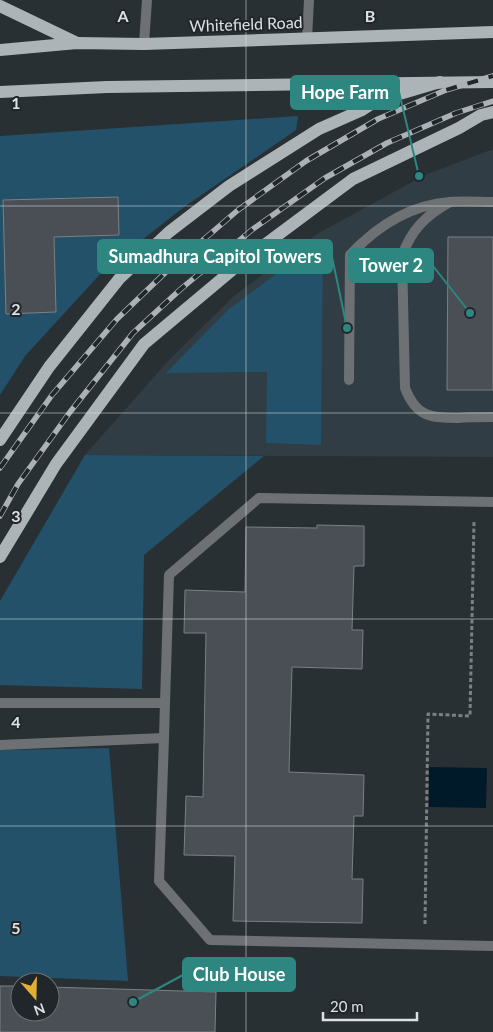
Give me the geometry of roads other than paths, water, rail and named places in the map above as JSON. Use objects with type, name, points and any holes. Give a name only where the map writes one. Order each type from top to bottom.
[{"type":"main road","points":[[0,6],[77,43]]},
{"type":"main road","name":"Whitefield Road","points":[[0,50],[77,43],[144,44],[493,32]]},
{"type":"main road","points":[[0,440],[49,367],[118,280],[168,232],[229,186],[319,129],[362,110],[376,101],[440,82]]},
{"type":"main road","points":[[0,92],[106,87],[493,82]]},
{"type":"main road","points":[[0,557],[56,464],[144,344],[243,262],[353,179],[481,115],[493,112]]},
{"type":"street","points":[[144,44],[147,0]]},
{"type":"street","points":[[307,39],[309,0]]},
{"type":"street","points":[[349,380],[350,255],[378,228],[412,210],[450,202],[493,202]]},
{"type":"street","points":[[450,202],[434,211],[420,223],[406,244],[402,256],[405,388],[414,405],[422,413],[433,418],[493,417]]},
{"type":"street","points":[[493,502],[259,498],[170,575],[159,881],[210,940],[493,946]]},
{"type":"street","points":[[0,702],[165,703]]},
{"type":"street","points":[[0,745],[164,738]]},
{"type":"railway","points":[[0,468],[52,395],[117,319],[167,271],[238,210],[306,161],[378,119],[446,90],[493,76]]},
{"type":"railway","points":[[0,516],[18,484],[70,412],[133,333],[182,288],[253,229],[325,178],[387,143],[456,113],[493,101]]},
{"type":"place","name":"Hope Farm","points":[[419,176]]},
{"type":"place","name":"Tower 2","points":[[470,313]]},
{"type":"place","name":"Sumadhura Capitol Towers","points":[[347,328]]},
{"type":"place","name":"Club House","points":[[133,1002]]}]
